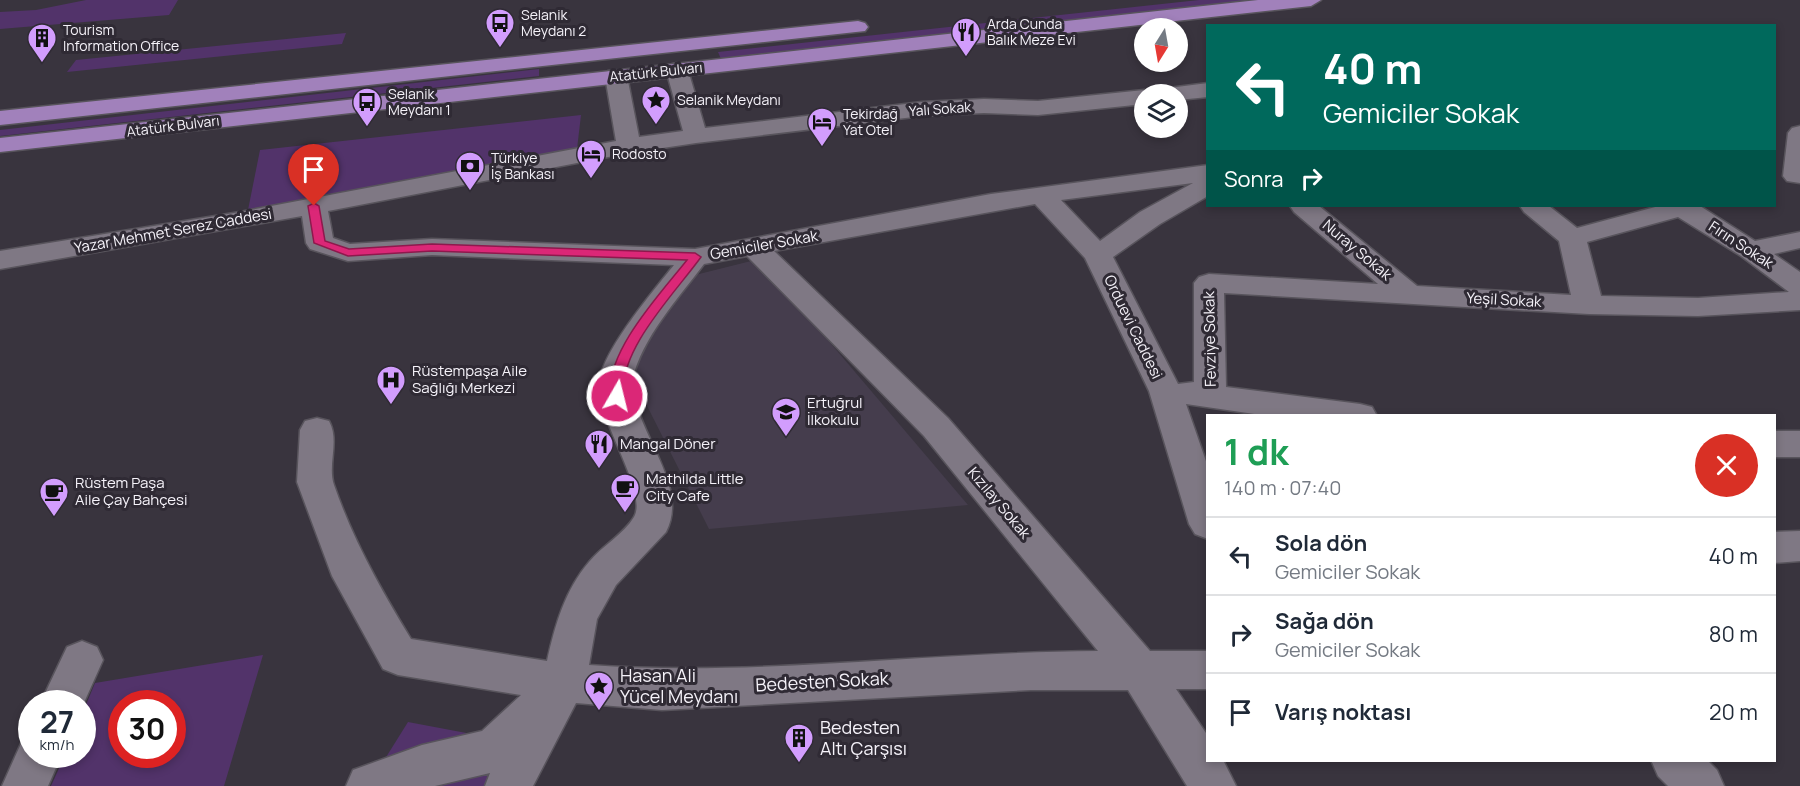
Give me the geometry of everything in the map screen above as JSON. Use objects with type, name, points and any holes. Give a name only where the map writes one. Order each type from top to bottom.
[{"type":"main road","name":"Atatürk Bulvarı","points":[[0,146],[1311,0]]},
{"type":"main road","name":"Atatürk Bulvarı","points":[[0,118],[874,25]]},
{"type":"main road","points":[[670,47],[676,70]]},
{"type":"main road","points":[[615,52],[616,76]]},
{"type":"street","points":[[676,70],[696,136]]},
{"type":"street","points":[[616,76],[629,146]]},
{"type":"street","points":[[1188,92],[1206,90]]},
{"type":"street","name":"Yalı Sokak","points":[[629,146],[922,109],[984,106],[1038,108],[1134,98]]},
{"type":"street","points":[[1793,178],[1800,133]]},
{"type":"street","name":"Yazar Mehmet Serez Caddesi","points":[[0,260],[314,206],[629,146]]},
{"type":"street","name":"Gemiciler Sokak","points":[[314,206],[320,243],[348,253],[432,248],[695,257],[1041,195],[1206,173]]},
{"type":"street","points":[[1098,255],[1150,218],[1206,186]]},
{"type":"street","name":"Orduevi Caddesi","points":[[1041,195],[1098,255],[1165,391],[1206,518]]},
{"type":"street","name":"Nuray Sokak","points":[[1304,207],[1411,296]]},
{"type":"street","points":[[1534,207],[1572,238],[1576,263],[1589,305]]},
{"type":"street","points":[[1572,238],[1680,207]]},
{"type":"street","name":"Fırın Sokak","points":[[1686,207],[1800,285]]},
{"type":"street","points":[[1751,250],[1800,240]]},
{"type":"street","name":"Kızılay Sokak","points":[[754,247],[936,427],[1141,672],[1213,786]]},
{"type":"street","points":[[508,786],[564,683],[577,617],[602,574],[654,522],[656,499],[620,409],[615,383],[626,354],[649,316],[695,257]]},
{"type":"street","name":"Yeşil Sokak","points":[[1209,283],[1589,305],[1698,307],[1800,301]]},
{"type":"street","name":"Fevziye Sokak","points":[[1209,283],[1210,395]]},
{"type":"street","points":[[1165,391],[1346,414]]},
{"type":"street","name":"Bedesten Sokak","points":[[317,430],[315,482],[352,576],[398,656],[564,683],[662,690],[1031,671],[1141,672],[1205,664]]},
{"type":"street","points":[[1776,444],[1800,444]]},
{"type":"street","points":[[1776,548],[1800,546]]},
{"type":"street","points":[[68,690],[81,660]]},
{"type":"street","points":[[369,786],[422,767],[494,750],[564,683]]},
{"type":"street","points":[[1676,762],[1701,786]]},
{"type":"street","points":[[25,786],[33,768]]},
{"type":"shaded area","points":[[86,0],[178,0],[169,15],[0,29],[0,12],[36,10]]},
{"type":"shaded area","points":[[1199,0],[1265,0],[721,59],[718,52]]},
{"type":"shaded area","points":[[346,33],[342,44],[67,72],[76,60]]},
{"type":"shaded area","points":[[539,69],[539,76],[0,136],[0,130]]},
{"type":"shaded area","points":[[581,115],[577,149],[248,210],[260,150]]},
{"type":"shaded area","name":"Ertuğrul İlkokulu","points":[[759,259],[968,505],[709,529],[628,368],[687,277]]},
{"type":"shaded area","points":[[263,655],[224,786],[51,786],[59,768],[96,768],[96,690],[92,690],[95,683]]},
{"type":"shaded area","points":[[408,722],[519,743],[495,786],[368,786]]},
{"type":"place","name":"Selanik Meydanı 2","points":[[500,48]]},
{"type":"place","name":"Arda Cunda Balık Meze Evi","points":[[966,58]]},
{"type":"place","name":"Tourism Information Office","points":[[42,64]]},
{"type":"place","name":"Selanik Meydanı","points":[[656,126]]},
{"type":"place","name":"Selanik Meydanı 1","points":[[367,128]]},
{"type":"place","name":"Tekirdağ Yat Otel","points":[[822,148]]},
{"type":"place","name":"Rodosto","points":[[591,180]]},
{"type":"place","name":"Türkiye İş Bankası","points":[[470,192]]},
{"type":"place","name":"Rüstempaşa Aile Sağlığı Merkezi","points":[[391,406]]},
{"type":"place","name":"Ertuğrul İlkokulu","points":[[786,438]]},
{"type":"place","name":"Mangal Döner","points":[[599,470]]},
{"type":"place","name":"Mathilda Little City Cafe","points":[[625,514]]},
{"type":"place","name":"Rüstem Paşa Aile Çay Bahçesi","points":[[54,518]]},
{"type":"place","name":"Hasan Ali Yücel Meydanı","points":[[599,712]]},
{"type":"place","name":"Bedesten Altı Çarşısı","points":[[799,764]]},
{"type":"route","points":[[314,206],[320,243],[348,253],[432,248],[695,257],[649,316],[626,354],[615,383],[617,396]]}]
